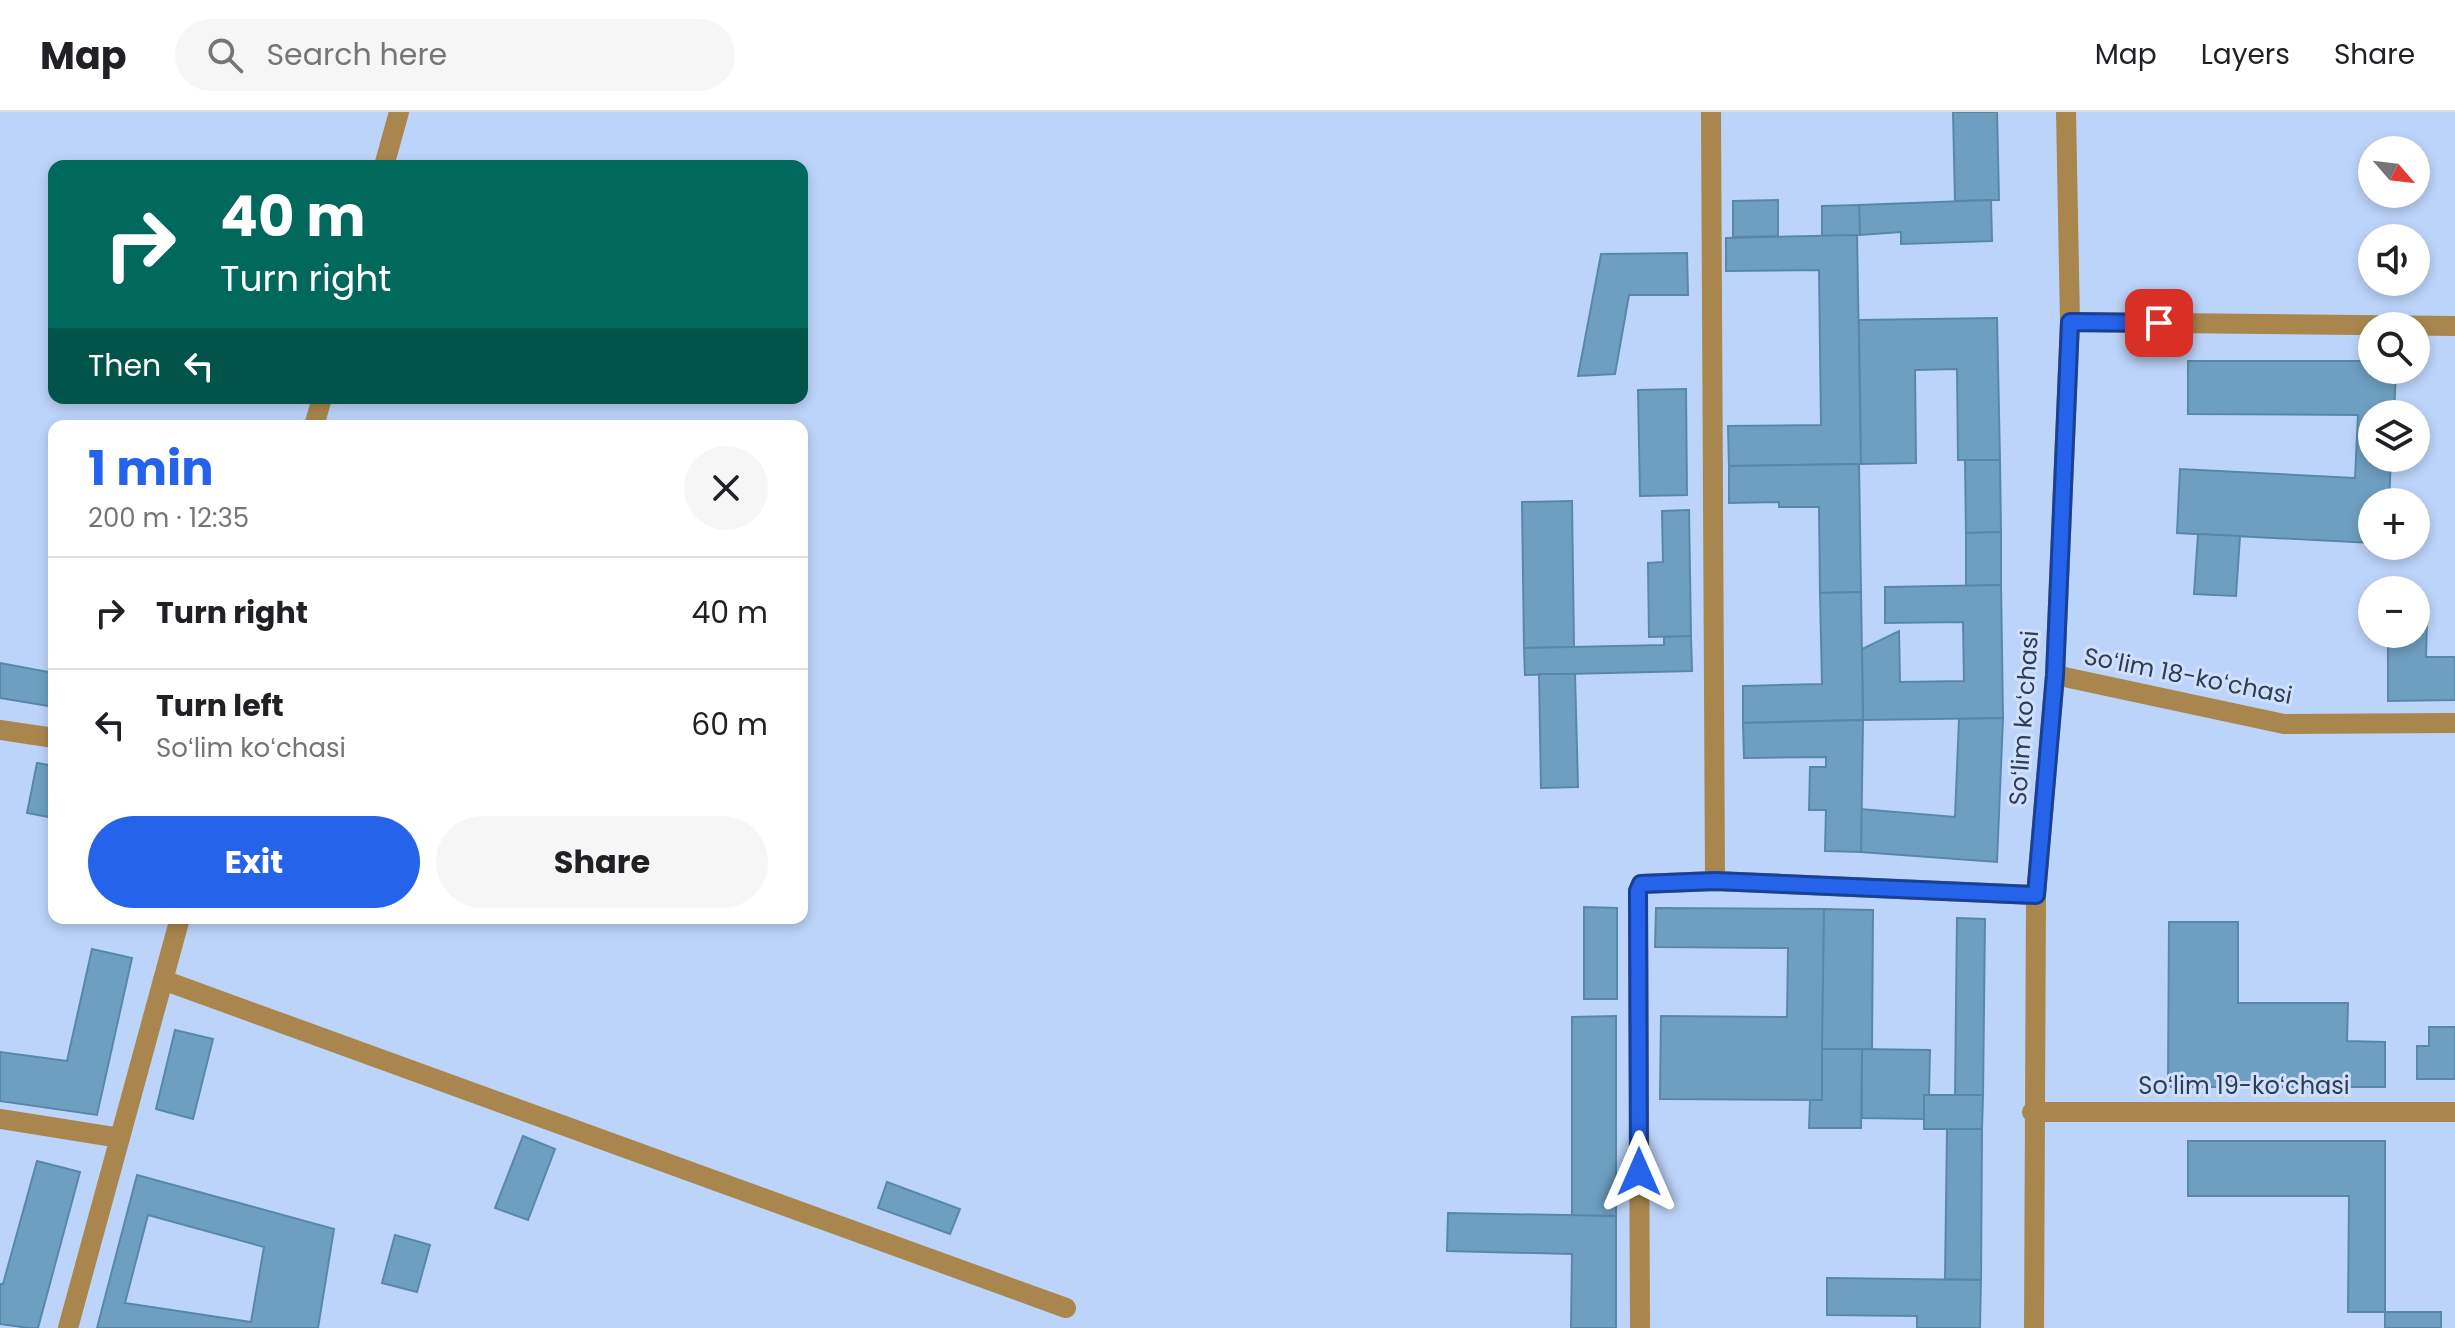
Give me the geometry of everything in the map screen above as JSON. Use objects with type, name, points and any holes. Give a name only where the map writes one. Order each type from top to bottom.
[{"type":"street","points":[[386,160],[399,112]]},
{"type":"street","points":[[1711,112],[1715,881]]},
{"type":"street","name":"Soʻlim koʻchasi","points":[[2034,1328],[2032,1112],[2036,895],[2055,675],[2070,322],[2066,112]]},
{"type":"street","points":[[2070,322],[2455,326]]},
{"type":"street","name":"Soʻlim 18-koʻchasi","points":[[2055,675],[2284,724],[2455,723]]},
{"type":"street","points":[[0,730],[48,737]]},
{"type":"street","points":[[1640,1328],[1638,891],[1641,884],[1715,881],[2036,895]]},
{"type":"street","points":[[68,1328],[178,924]]},
{"type":"street","points":[[163,980],[1066,1308]]},
{"type":"street","name":"Soʻlim 19-koʻchasi","points":[[2032,1112],[2455,1112]]},
{"type":"street","points":[[0,1119],[120,1138]]},
{"type":"building","points":[[1953,112],[1997,112],[1999,200],[1955,201]]},
{"type":"building","points":[[1778,200],[1778,236],[1733,237],[1733,201]]},
{"type":"building","points":[[1991,200],[1992,241],[1901,244],[1901,232],[1860,235],[1859,205]]},
{"type":"building","points":[[1859,205],[1860,235],[1822,236],[1822,206]]},
{"type":"building","points":[[1857,235],[1861,464],[1729,466],[1728,426],[1821,425],[1819,270],[1726,271],[1726,238]]},
{"type":"building","points":[[1687,253],[1688,295],[1629,295],[1615,374],[1578,376],[1601,254]]},
{"type":"building","points":[[1997,318],[2000,460],[1958,460],[1957,369],[1915,370],[1916,463],[1861,464],[1859,320]]},
{"type":"building","points":[[2188,361],[2358,361],[2358,384],[2395,384],[2395,400],[2358,400],[2358,415],[2188,414]]},
{"type":"building","points":[[1686,389],[1687,495],[1640,496],[1638,390]]},
{"type":"building","points":[[2358,415],[2358,472],[2390,472],[2390,488],[2358,488],[2358,542],[2177,533],[2180,469],[2355,478]]},
{"type":"building","points":[[1965,460],[2000,460],[2001,532],[1966,533]]},
{"type":"building","points":[[1859,464],[1861,592],[1820,593],[1819,507],[1779,507],[1779,502],[1729,503],[1729,466]]},
{"type":"building","points":[[1572,501],[1574,647],[1524,648],[1522,502]]},
{"type":"building","points":[[1689,510],[1691,636],[1649,637],[1648,563],[1663,562],[1662,511]]},
{"type":"building","points":[[2001,532],[2001,585],[1966,586],[1966,533]]},
{"type":"building","points":[[2198,534],[2240,536],[2236,596],[2194,594]]},
{"type":"building","points":[[2001,585],[2003,718],[1863,720],[1862,649],[1899,631],[1900,682],[1964,681],[1963,622],[1885,623],[1885,587]]},
{"type":"building","points":[[1861,592],[1863,720],[1743,723],[1743,686],[1822,684],[1820,593]]},
{"type":"building","points":[[1691,636],[1692,671],[1525,675],[1524,648],[1664,645],[1664,637]]},
{"type":"building","points":[[2388,648],[2426,648],[2426,657],[2455,657],[2455,700],[2388,701]]},
{"type":"building","points":[[0,663],[48,672],[48,706],[0,698]]},
{"type":"building","points":[[1539,674],[1575,674],[1578,787],[1541,788]]},
{"type":"building","points":[[2003,718],[1997,862],[1861,852],[1861,809],[1955,817],[1959,719]]},
{"type":"building","points":[[1863,720],[1861,852],[1825,851],[1826,810],[1809,810],[1810,767],[1826,767],[1826,757],[1744,758],[1743,723]]},
{"type":"building","points":[[37,763],[48,765],[48,817],[27,813]]},
{"type":"building","points":[[1584,907],[1617,908],[1617,999],[1584,999]]},
{"type":"building","points":[[1656,908],[1824,909],[1822,1100],[1660,1099],[1661,1016],[1787,1017],[1788,948],[1655,947]]},
{"type":"building","points":[[1824,909],[1873,910],[1872,1049],[1822,1049]]},
{"type":"building","points":[[1957,918],[1985,919],[1983,1095],[1955,1095]]},
{"type":"building","points":[[2169,922],[2238,922],[2238,1003],[2348,1003],[2347,1041],[2385,1042],[2385,1087],[2168,1087]]},
{"type":"building","points":[[92,949],[132,958],[97,1115],[0,1101],[0,1052],[67,1061]]},
{"type":"building","points":[[1616,1016],[1616,1216],[1572,1216],[1572,1017]]},
{"type":"building","points":[[2429,1027],[2455,1027],[2455,1079],[2417,1079],[2417,1046],[2429,1046]]},
{"type":"building","points":[[175,1030],[213,1039],[193,1119],[156,1109]]},
{"type":"building","points":[[1822,1049],[1862,1049],[1861,1128],[1809,1128],[1810,1100],[1822,1100]]},
{"type":"building","points":[[1862,1049],[1930,1050],[1929,1095],[1924,1095],[1924,1119],[1862,1118]]},
{"type":"building","points":[[1924,1095],[1983,1095],[1982,1129],[1924,1129]]},
{"type":"building","points":[[1947,1129],[1982,1129],[1981,1280],[1945,1279]]},
{"type":"building","points":[[523,1136],[555,1149],[528,1220],[495,1208]]},
{"type":"building","points":[[2188,1141],[2385,1141],[2385,1312],[2348,1312],[2349,1196],[2188,1196]]},
{"type":"building","points":[[37,1161],[80,1172],[38,1328],[29,1328],[0,1324],[0,1284],[3,1284]]},
{"type":"building","points":[[137,1175],[334,1229],[318,1328],[97,1328]],"holes":[[[148,1215],[264,1247],[251,1322],[125,1303]]]},
{"type":"building","points":[[887,1182],[960,1209],[950,1234],[878,1208]]},
{"type":"building","points":[[1448,1213],[1616,1216],[1616,1328],[1571,1328],[1572,1254],[1447,1251]]},
{"type":"building","points":[[395,1235],[430,1245],[417,1292],[382,1283]]},
{"type":"building","points":[[1827,1278],[1981,1280],[1980,1328],[1917,1328],[1917,1316],[1827,1315]]},
{"type":"building","points":[[2385,1312],[2441,1312],[2441,1328],[2385,1328]]},
{"type":"route","points":[[1639,1172],[1638,891],[1641,884],[1715,881],[2036,895],[2055,675],[2070,322],[2159,323]]}]
